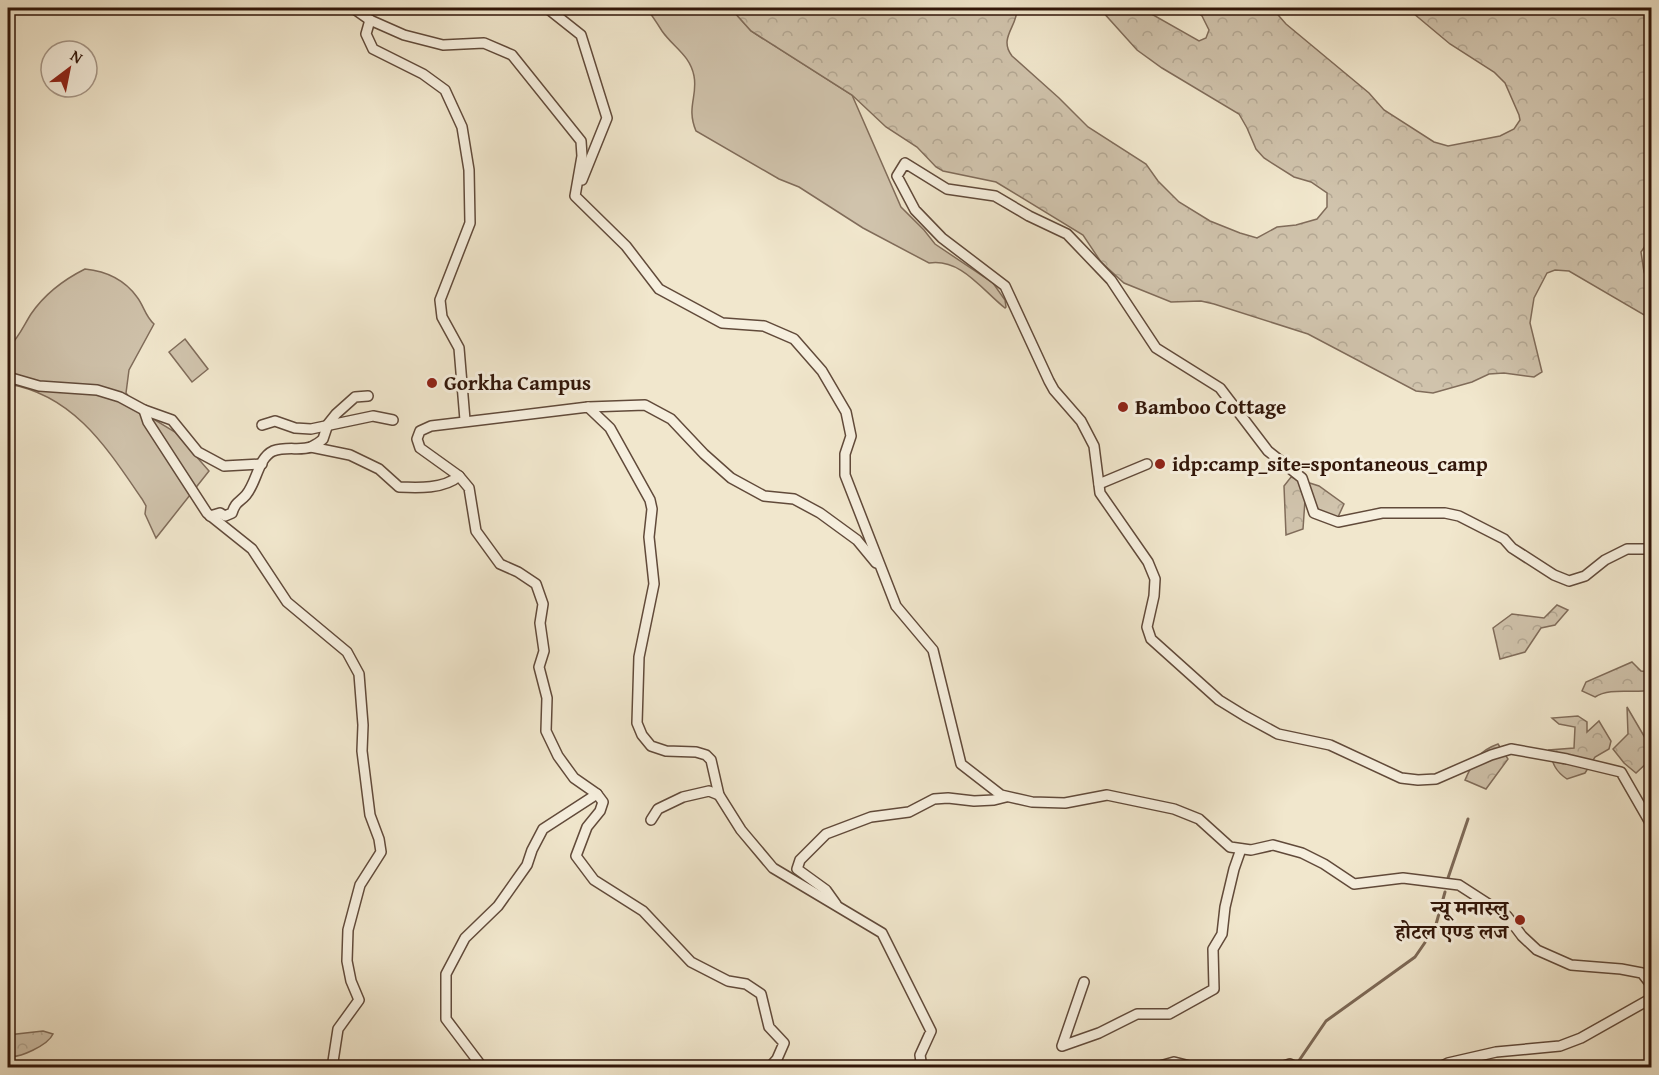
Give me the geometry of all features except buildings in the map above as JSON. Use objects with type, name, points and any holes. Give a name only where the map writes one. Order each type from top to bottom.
[{"type":"street","points":[[353,8],[370,20],[414,38],[443,45],[484,44],[512,55],[581,141],[582,156],[575,196]]},
{"type":"street","points":[[547,8],[581,35],[607,118],[575,196]]},
{"type":"street","points":[[370,20],[366,34],[373,49],[423,74],[446,90],[462,127],[469,170],[470,223],[440,300],[442,318],[459,348],[465,420]]},
{"type":"street","points":[[1652,549],[1627,549],[1605,560],[1585,576],[1569,581],[1554,575],[1512,548],[1504,539],[1452,514],[1382,513],[1338,522],[1314,513],[1302,478],[1268,451],[1220,388],[1156,348],[1111,280],[1067,234],[1029,216],[995,196],[947,189],[905,163],[897,176],[915,210],[942,238],[1005,286],[1054,390],[1080,421],[1094,446],[1100,494],[1148,561],[1155,579],[1154,596],[1147,627],[1151,639],[1219,700],[1278,734],[1330,745],[1401,778],[1436,779],[1491,755],[1511,750],[1567,759],[1622,772],[1652,826]]},
{"type":"street","points":[[575,196],[626,246],[659,289],[722,323],[764,326],[794,339],[822,371],[846,412],[851,436],[845,454],[845,475],[896,606],[933,650],[961,764],[1001,795],[1032,802],[1065,803],[1107,795],[1174,809],[1199,819],[1230,847],[1251,850],[1273,845],[1302,853],[1324,864],[1354,884],[1403,878],[1459,885],[1507,916],[1522,936],[1537,950],[1571,965],[1642,973],[1652,986]]},
{"type":"street","points":[[8,377],[39,386],[97,390],[120,397],[144,410],[172,420],[198,452],[224,466],[262,464]]},
{"type":"street","points":[[311,447],[323,439],[336,414],[355,397],[368,396]]},
{"type":"street","points":[[769,1068],[777,1059],[784,1044],[769,1027],[761,994],[746,984],[728,981],[692,962],[643,911],[594,879],[576,856],[587,827],[600,811],[603,802],[597,794],[574,778],[558,756],[546,731],[547,698],[539,667],[544,651],[540,623],[543,604],[536,584],[500,564],[476,531],[469,489],[459,476],[420,448],[417,439],[420,431],[431,426],[465,420],[588,407],[645,405],[671,419],[704,454],[731,478],[764,496],[794,499],[820,513],[857,540],[872,557],[885,578]]},
{"type":"street","points":[[588,407],[610,428],[650,500],[652,509],[649,537],[654,584],[639,657],[637,723],[642,735],[651,746],[666,751],[706,754],[711,760],[719,795],[741,830],[773,868],[882,933],[931,1030],[920,1055],[922,1068]]},
{"type":"street","points":[[144,410],[148,422],[210,516],[252,549],[287,602],[347,652],[359,674],[363,725],[362,751],[370,815],[381,852],[360,885],[348,930],[347,961],[358,1000],[338,1029],[332,1068]]},
{"type":"street","points":[[262,425],[275,421],[295,428],[328,427],[373,416],[393,420]]},
{"type":"street","points":[[210,516],[220,513],[225,516],[232,513],[236,502],[245,497],[265,456],[289,447],[311,447],[350,455],[379,469],[399,487],[419,488],[442,484],[453,481],[459,476]]},
{"type":"street","points":[[1099,484],[1148,464]]},
{"type":"street","points":[[651,820],[658,809],[683,797],[709,791],[719,795]]},
{"type":"street","points":[[483,1068],[446,1019],[446,974],[465,938],[498,906],[526,866],[543,829],[597,794]]},
{"type":"street","points":[[837,906],[826,890],[797,869],[800,860],[826,834],[871,817],[909,812],[934,799],[974,801],[994,800],[1007,796]]},
{"type":"street","points":[[1084,982],[1062,1046],[1099,1033],[1137,1014],[1169,1014],[1214,989],[1214,948],[1222,934],[1231,879],[1241,849]]},
{"type":"street","points":[[1438,1068],[1448,1063],[1496,1052],[1560,1046],[1581,1038],[1652,998]]},
{"type":"street","points":[[1154,1068],[1174,1062],[1198,1068]]},
{"type":"street","points":[[1278,1068],[1290,1064],[1298,1068]]},
{"type":"green space","points":[[646,8],[733,8],[751,31],[852,95],[901,207],[935,244],[993,283],[1005,300],[1006,307],[961,270],[951,265],[929,263],[863,228],[799,187],[779,179],[696,131],[692,115],[695,83],[692,69],[689,62],[666,37]]},
{"type":"green space","points":[[733,8],[1017,8],[1007,43],[1012,56],[1088,127],[1146,164],[1158,181],[1179,202],[1210,221],[1257,238],[1277,227],[1317,219],[1327,207],[1327,193],[1311,182],[1294,177],[1264,158],[1256,149],[1239,114],[1162,68],[1137,50],[1101,8],[1141,8],[1199,41],[1206,38],[1209,30],[1202,16],[1192,8],[1272,8],[1286,24],[1369,93],[1384,110],[1434,142],[1448,146],[1500,136],[1514,129],[1520,120],[1519,115],[1505,83],[1494,72],[1450,44],[1407,8],[1651,8],[1652,236],[1641,252],[1644,272],[1651,288],[1651,319],[1569,271],[1555,270],[1547,273],[1534,298],[1530,323],[1542,372],[1534,377],[1504,373],[1489,374],[1472,382],[1433,393],[1416,391],[1308,334],[1214,304],[1201,301],[1171,302],[1124,283],[1101,262],[1083,235],[996,182],[943,171],[936,167],[917,147],[886,127],[852,95],[751,31]]},
{"type":"green space","points":[[85,269],[107,274],[126,285],[137,297],[154,324],[129,370],[126,393],[140,411],[175,432],[209,471],[156,538],[145,514],[146,506],[142,499],[116,461],[87,427],[52,399],[8,384],[8,348],[42,300]]},
{"type":"green space","points":[[185,339],[208,369],[192,382],[169,352]]},
{"type":"green space","points":[[1291,477],[1319,486],[1344,504],[1338,517],[1322,514],[1316,506],[1305,500],[1303,529],[1286,535],[1284,486]]},
{"type":"green space","points":[[1557,605],[1568,610],[1555,625],[1541,628],[1525,652],[1500,659],[1493,628],[1512,614],[1544,618]]},
{"type":"green space","points":[[1632,662],[1641,671],[1651,672],[1651,690],[1615,691],[1595,697],[1582,691],[1586,682]]},
{"type":"green space","points":[[1627,707],[1651,748],[1651,759],[1636,773],[1613,749],[1628,734]]},
{"type":"green space","points":[[1578,716],[1587,722],[1587,732],[1599,721],[1611,741],[1609,749],[1595,757],[1585,773],[1567,779],[1555,767],[1549,750],[1574,748],[1575,727],[1559,724],[1552,718]]},
{"type":"green space","points":[[1498,744],[1508,759],[1486,789],[1465,780],[1477,758]]},
{"type":"green space","points":[[43,1031],[53,1034],[39,1047],[26,1053],[8,1056],[8,1035]]},
{"type":"waterway","points":[[1448,878],[1468,819]]},
{"type":"waterway","points":[[1296,1065],[1326,1021],[1415,957],[1435,928],[1445,892]]},
{"type":"place","name":"Gorkha Campus","points":[[432,383]]},
{"type":"place","name":"Bamboo Cottage","points":[[1123,407]]},
{"type":"place","name":"idp:camp_site=spontaneous_camp","points":[[1160,464]]},
{"type":"place","name":"न्यू मनास्लु होटल एण्ड लज","points":[[1520,920]]}]
